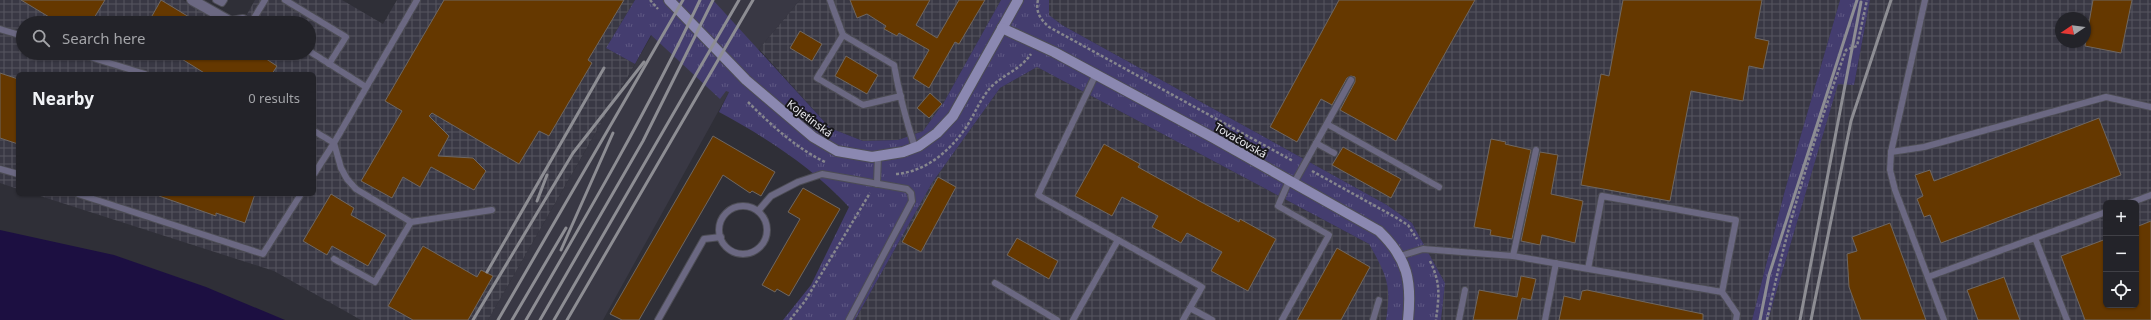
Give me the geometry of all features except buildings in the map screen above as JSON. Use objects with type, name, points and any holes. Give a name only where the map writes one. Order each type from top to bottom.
[{"type":"main road","name":"Kojetínská","points":[[669,0],[746,80],[812,137],[837,152],[855,156],[878,156],[903,152],[915,148],[937,133],[953,116],[1018,0]]},
{"type":"main road","name":"Tovačovská","points":[[1002,28],[1096,74],[1212,136],[1379,231],[1392,244],[1400,256],[1409,279],[1410,297],[1408,320]]},
{"type":"street","points":[[192,0],[220,16]]},
{"type":"lane","points":[[216,0],[222,3],[224,0]]},
{"type":"lane","points":[[255,16],[266,0]]},
{"type":"lane","points":[[285,0],[311,16]]},
{"type":"lane","points":[[316,171],[334,143],[417,0]]},
{"type":"lane","points":[[830,0],[842,35],[894,65],[915,148]]},
{"type":"lane","points":[[1925,0],[1891,152],[1890,170],[1895,190],[1944,320]]},
{"type":"lane","points":[[316,19],[346,37],[329,64]]},
{"type":"lane","points":[[0,29],[16,34]]},
{"type":"lane","points":[[842,35],[817,78],[863,105],[901,96]]},
{"type":"lane","points":[[316,56],[366,87]]},
{"type":"lane","points":[[100,60],[139,72]]},
{"type":"lane","points":[[1096,74],[1038,195],[1202,288],[1183,320]]},
{"type":"lane","points":[[1282,320],[1329,235],[1278,206],[1291,182],[1316,143],[1351,80]]},
{"type":"lane","points":[[1891,152],[1924,147],[2106,97],[2151,107]]},
{"type":"lane","points":[[1327,124],[1439,187]]},
{"type":"lane","points":[[316,132],[334,143],[341,168],[347,179],[356,189],[411,222],[492,210]]},
{"type":"lane","points":[[1316,143],[1334,153]]},
{"type":"lane","points":[[1513,256],[1536,150]]},
{"type":"lane","points":[[877,184],[878,156]]},
{"type":"lane","points":[[0,169],[16,173]]},
{"type":"lane","points":[[758,211],[771,196],[798,182],[822,174],[907,189],[911,193],[913,198],[849,320]]},
{"type":"lane","points":[[2138,200],[2151,195]]},
{"type":"lane","points":[[84,196],[263,254],[300,196]]},
{"type":"lane","points":[[1588,269],[1602,196],[1736,220],[1722,292],[1737,314],[1736,320]]},
{"type":"lane","points":[[742,206],[758,211],[763,216],[767,231],[766,239],[756,251],[741,254],[733,252],[727,248],[721,237],[720,226],[722,218],[728,212],[742,206]]},
{"type":"lane","points":[[1928,277],[2103,213]]},
{"type":"lane","points":[[334,259],[375,282],[411,222]]},
{"type":"lane","points":[[658,320],[704,239],[721,237]]},
{"type":"lane","points":[[2035,238],[2067,320]]},
{"type":"lane","points":[[1073,320],[1118,240]]},
{"type":"lane","points":[[1400,256],[1424,249],[1513,256],[1722,292]]},
{"type":"lane","points":[[1544,320],[1556,263]]},
{"type":"lane","points":[[995,283],[1057,320]]},
{"type":"lane","points":[[1459,320],[1465,290]]},
{"type":"lane","points":[[1373,320],[1379,300]]},
{"type":"lane","points":[[1190,308],[1212,320]]},
{"type":"path","points":[[650,0],[660,11]]},
{"type":"path","points":[[1038,0],[1038,12],[1041,20],[1049,27]]},
{"type":"path","points":[[1767,320],[1779,263],[1823,118],[1846,50],[1857,46],[1867,0]]},
{"type":"path","points":[[790,320],[805,301],[865,199],[877,184]]},
{"type":"shaded area","points":[[0,0],[183,0],[211,16],[16,16],[16,60],[316,60],[316,16],[246,16],[255,0],[342,0],[383,24],[397,0],[635,0],[606,48],[635,64],[488,320],[361,320],[274,271],[40,196],[316,196],[316,72],[16,72],[16,188],[0,183]]},
{"type":"shaded area","points":[[672,0],[800,0],[759,49],[729,92],[603,320],[488,320]]},
{"type":"shaded area","points":[[800,0],[1001,0],[944,102],[923,131],[898,140],[863,141],[830,128],[759,49]]},
{"type":"shaded area","points":[[1049,0],[1840,0],[1785,190],[1752,320],[1441,320],[1445,283],[1412,223],[1387,205],[1062,25],[1049,15]]},
{"type":"shaded area","points":[[1870,0],[2151,0],[2151,320],[1768,320],[1838,83],[1854,85]]},
{"type":"shaded area","points":[[1037,67],[1369,244],[1386,273],[1389,302],[1386,320],[855,320],[932,183],[1000,88]]},
{"type":"shaded area","points":[[0,230],[114,255],[206,287],[285,320],[0,320]]},
{"type":"green space","points":[[635,0],[713,0],[830,128],[863,141],[898,140],[923,131],[944,102],[1001,0],[1049,0],[1049,15],[1062,25],[1387,205],[1412,223],[1445,283],[1441,320],[1386,320],[1388,308],[1388,288],[1380,264],[1369,244],[1037,67],[1000,88],[932,183],[855,320],[783,320],[811,285],[849,207],[835,192],[788,154],[719,112],[729,92],[726,91],[720,99],[651,35],[635,64],[606,48]]},
{"type":"green space","points":[[1840,0],[1870,0],[1854,85],[1838,84],[1768,320],[1752,320],[1785,190]]},
{"type":"railway","points":[[498,320],[683,0]]},
{"type":"railway","points":[[526,320],[638,122],[700,0]]},
{"type":"railway","points":[[540,320],[643,141],[713,0]]},
{"type":"railway","points":[[554,320],[739,0]]},
{"type":"railway","points":[[567,320],[753,0]]},
{"type":"railway","points":[[1760,320],[1769,275],[1857,0]]},
{"type":"railway","points":[[1811,320],[1851,121],[1891,0]]},
{"type":"railway","points":[[1800,320],[1861,2]]},
{"type":"railway","points":[[473,320],[573,153],[644,62]]},
{"type":"railway","points":[[487,272],[604,68]]},
{"type":"railway","points":[[561,250],[613,133]]},
{"type":"railway","points":[[537,201],[547,175]]},
{"type":"railway","points":[[512,320],[566,228]]}]
